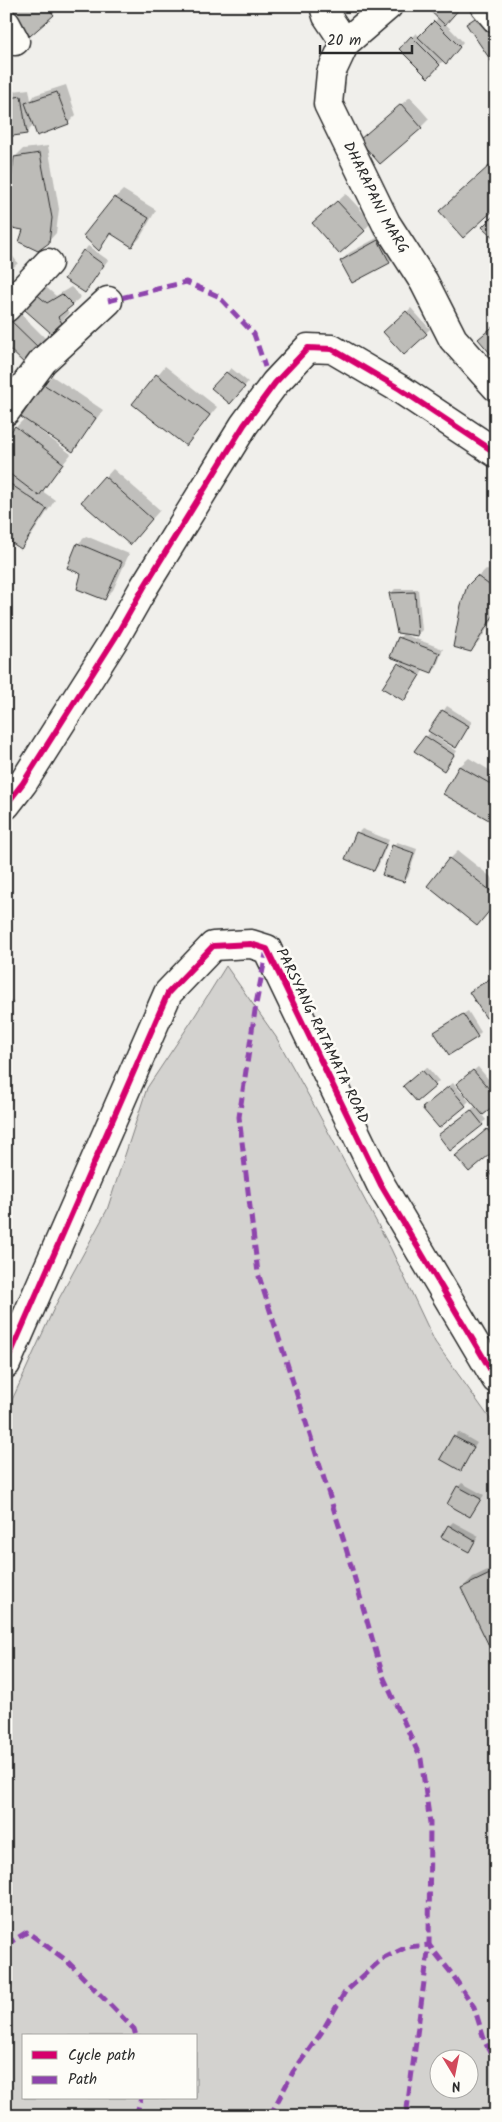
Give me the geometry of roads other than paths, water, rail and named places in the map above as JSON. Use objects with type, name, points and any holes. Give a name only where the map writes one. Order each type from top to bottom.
[{"type":"street","points":[[324,6],[327,16],[345,43]]},
{"type":"street","name":"DHARAPANI MARG","points":[[388,6],[345,43],[331,73],[328,104],[386,223],[424,282],[453,339],[496,387]]},
{"type":"street","points":[[485,6],[496,19]]},
{"type":"street","points":[[6,308],[48,262]]},
{"type":"street","points":[[6,411],[43,361],[108,301]]},
{"type":"street","points":[[6,804],[23,783],[116,638],[149,579],[244,425],[275,383],[308,348],[332,349],[400,389],[496,453]]},
{"type":"street","name":"PARSYANG RATAMATA ROAD","points":[[6,1364],[168,993],[213,946],[251,944],[267,949],[381,1185],[496,1380]]}]
